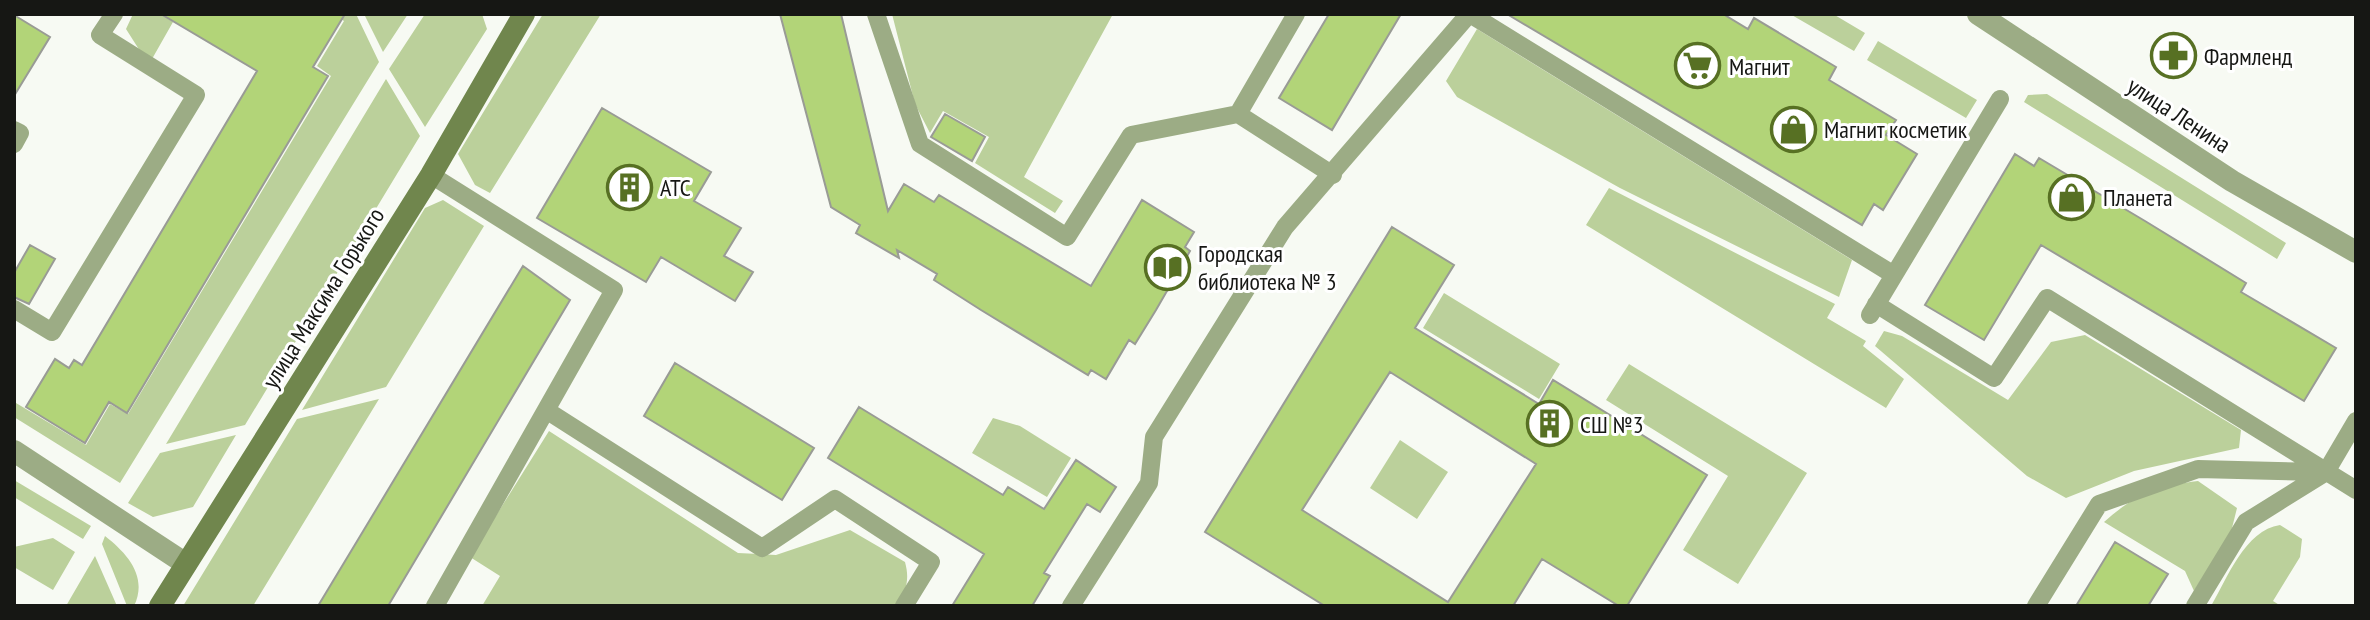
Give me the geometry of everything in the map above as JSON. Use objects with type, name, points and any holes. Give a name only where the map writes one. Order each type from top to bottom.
[{"type":"main road","name":"улица Максима Горького","points":[[160,606],[431,175],[524,14]]},
{"type":"street","name":"улица Ленина","points":[[1978,14],[2232,181],[2356,252]]},
{"type":"street","points":[[14,451],[186,564]]},
{"type":"lane","points":[[14,309],[52,332],[196,95],[100,35],[114,14]]},
{"type":"lane","points":[[876,14],[920,144],[1067,237],[1131,135],[1238,114],[1333,175]]},
{"type":"lane","points":[[1238,114],[1296,14]]},
{"type":"lane","points":[[1071,606],[1149,483],[1154,437],[1285,227],[1470,14],[1894,275]]},
{"type":"lane","points":[[2000,99],[1873,310],[1994,378],[2047,298],[2356,490]]},
{"type":"lane","points":[[14,130],[20,133],[14,144]]},
{"type":"lane","points":[[431,175],[614,290],[435,606]]},
{"type":"lane","points":[[546,410],[762,548],[835,499],[931,562],[904,606]]},
{"type":"lane","points":[[2195,606],[2246,522],[2326,472],[2356,421]]},
{"type":"lane","points":[[2036,606],[2099,504],[2198,469],[2326,472]]},
{"type":"green space","points":[[133,14],[161,14],[173,22],[152,59],[140,51],[126,29]]},
{"type":"green space","points":[[334,14],[356,14],[379,62],[120,483],[14,417],[16,403],[86,445],[110,404],[128,414],[331,76],[317,66],[344,21]]},
{"type":"green space","points":[[364,14],[408,14],[383,52]]},
{"type":"green space","points":[[425,14],[482,14],[487,29],[425,127],[389,69]]},
{"type":"green space","points":[[543,14],[601,14],[490,193],[475,185],[458,154]]},
{"type":"green space","points":[[892,14],[1113,14],[1024,177],[1063,201],[1055,213],[975,163],[989,137],[943,111],[930,133],[915,104]]},
{"type":"green space","points":[[1790,14],[1833,14],[1865,33],[1854,51]]},
{"type":"green space","points":[[1477,29],[1852,260],[1839,297],[1620,188],[1457,97],[1446,81]]},
{"type":"green space","points":[[1878,41],[1977,100],[1966,118],[1867,60]]},
{"type":"green space","points":[[386,79],[420,136],[245,425],[166,444]]},
{"type":"green space","points":[[2047,94],[2286,243],[2277,259],[2024,102],[2028,95]]},
{"type":"green space","points":[[1609,188],[1835,304],[1827,318],[1866,341],[1863,346],[1904,379],[1886,408],[1586,225]]},
{"type":"green space","points":[[443,200],[484,226],[386,387],[302,410],[425,208]]},
{"type":"green space","points":[[1444,293],[1560,364],[1539,399],[1423,328]]},
{"type":"green space","points":[[1884,331],[1902,336],[2008,400],[2051,342],[2085,335],[2241,430],[2239,448],[2134,471],[2066,498],[2027,476],[1875,346]]},
{"type":"green space","points":[[1629,364],[1807,473],[1738,584],[1683,550],[1728,476],[1606,400]]},
{"type":"green space","points":[[379,399],[253,606],[183,606],[297,419]]},
{"type":"green space","points":[[993,418],[1020,426],[1071,458],[1047,497],[972,453]]},
{"type":"green space","points":[[549,431],[738,553],[776,555],[850,530],[905,562],[907,580],[903,595],[897,606],[482,606],[500,576],[470,557]]},
{"type":"green space","points":[[236,435],[193,507],[153,517],[128,503],[160,453]]},
{"type":"green space","points":[[1400,440],[1448,472],[1417,519],[1370,488]]},
{"type":"green space","points":[[14,480],[91,526],[83,539],[14,497]]},
{"type":"green space","points":[[2198,481],[2237,508],[2231,532],[2194,591],[2185,571],[2104,522],[2147,493]]},
{"type":"green space","points":[[2280,525],[2302,539],[2300,557],[2273,601],[2281,606],[2211,606],[2247,546],[2268,529]]},
{"type":"green space","points":[[105,536],[128,558],[137,576],[138,595],[134,606],[127,606],[102,544]]},
{"type":"green space","points":[[53,538],[75,552],[53,590],[14,567],[14,547]]},
{"type":"green space","points":[[95,556],[117,606],[66,606]]},
{"type":"building","points":[[161,14],[345,14],[313,67],[328,76],[127,413],[109,402],[85,443],[26,407],[55,359],[69,368],[74,360],[82,365],[257,71]]},
{"type":"building","points":[[780,14],[841,14],[888,211],[904,184],[934,202],[939,195],[1091,286],[1142,200],[1194,232],[1185,247],[1190,251],[1156,310],[1135,344],[1129,340],[1106,379],[1091,370],[1088,375],[981,310],[934,280],[937,274],[897,250],[899,258],[856,233],[860,225],[831,207]]},
{"type":"building","points":[[1329,14],[1401,14],[1332,130],[1279,98]]},
{"type":"building","points":[[1507,14],[1723,14],[1748,29],[1754,18],[1836,67],[1829,80],[1896,120],[1886,135],[1917,154],[1883,210],[1874,204],[1862,225]]},
{"type":"building","points":[[14,15],[50,37],[14,96]]},
{"type":"building","name":"АТС","points":[[602,108],[711,172],[694,201],[741,228],[724,256],[753,272],[735,301],[661,257],[646,282],[537,218]]},
{"type":"building","points":[[945,114],[985,137],[972,161],[931,137]]},
{"type":"building","points":[[2015,154],[2034,166],[2039,158],[2145,221],[2246,283],[2241,292],[2336,348],[2304,401],[2041,245],[1984,340],[1925,305]]},
{"type":"building","name":"СШ №3","points":[[1392,227],[1454,265],[1415,328],[1539,404],[1553,380],[1707,475],[1627,606],[1619,606],[1542,559],[1513,606],[1325,606],[1205,532]],"holes":[[[1390,372],[1536,464],[1448,602],[1302,510]]]},
{"type":"building","points":[[30,245],[55,259],[29,304],[14,297],[14,273]]},
{"type":"building","points":[[523,266],[570,300],[388,606],[318,606]]},
{"type":"building","points":[[675,363],[814,448],[782,500],[644,416]]},
{"type":"building","points":[[859,407],[1003,495],[1008,487],[1044,509],[1076,460],[1116,487],[1100,512],[1087,504],[1044,573],[1050,576],[1032,606],[952,606],[984,554],[828,458]]},
{"type":"building","points":[[2115,542],[2168,574],[2148,606],[2076,606]]},
{"type":"place","name":"Фармленд","points":[[2173,56]]},
{"type":"place","name":"Магнит","points":[[1698,66]]},
{"type":"place","name":"Магнит косметик","points":[[1793,129]]},
{"type":"place","name":"АТС","points":[[629,187]]},
{"type":"place","name":"Планета","points":[[2072,197]]},
{"type":"place","name":"Городская библиотека № 3","points":[[1167,267]]},
{"type":"place","name":"СШ №3","points":[[1549,424]]}]
